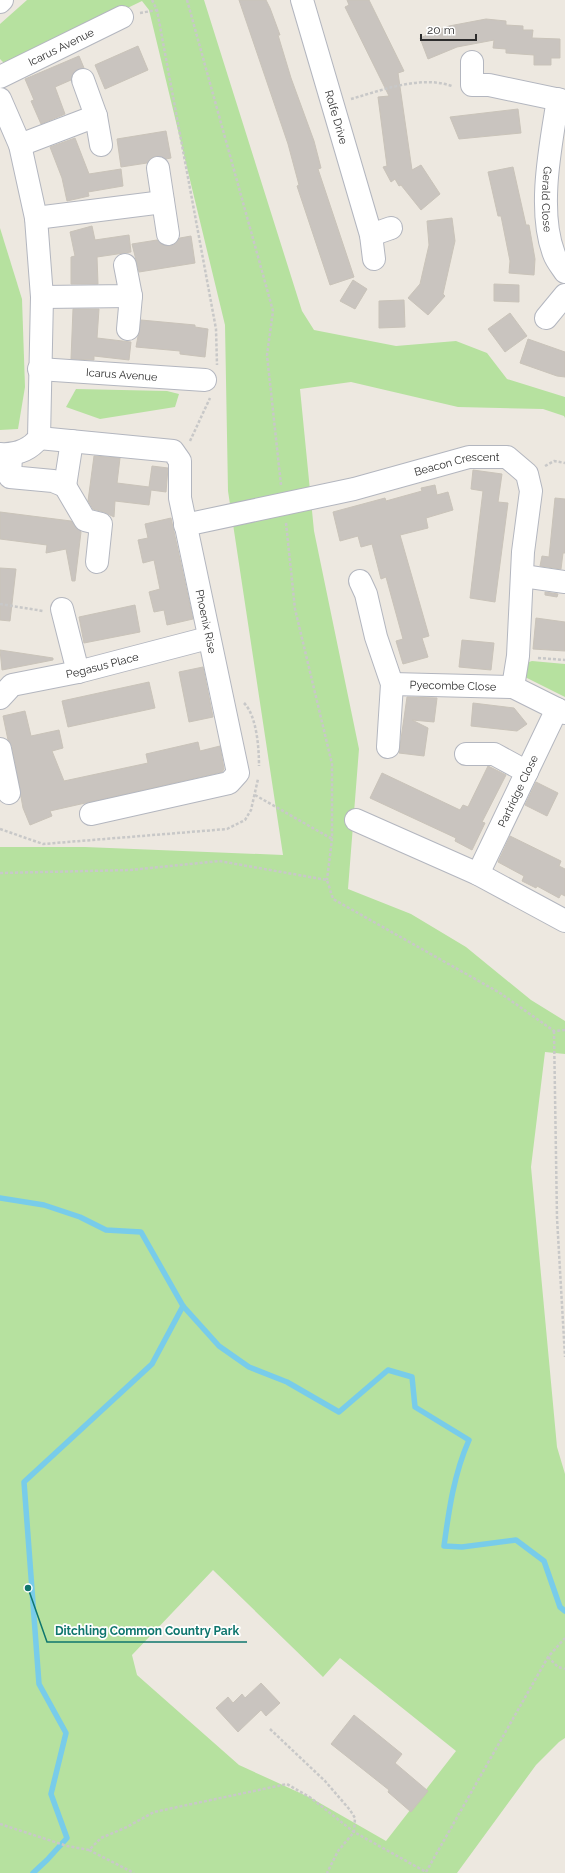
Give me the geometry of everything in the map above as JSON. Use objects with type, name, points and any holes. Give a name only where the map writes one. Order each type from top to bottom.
[{"type":"street","name":"Rolfe Drive","points":[[302,0],[371,234],[374,259]]},
{"type":"street","name":"Icarus Avenue","points":[[0,77],[122,17]]},
{"type":"street","points":[[472,62],[472,85],[489,84],[561,100]]},
{"type":"street","points":[[83,80],[96,116],[101,145]]},
{"type":"street","points":[[0,99],[20,145],[36,218],[42,297],[38,438],[31,448],[6,454],[10,477],[53,481],[65,486],[85,520],[101,524],[97,562]]},
{"type":"street","name":"Gerald Close","points":[[561,100],[547,174],[546,201],[549,231],[554,254],[565,272]]},
{"type":"street","points":[[20,145],[96,116]]},
{"type":"street","points":[[158,168],[168,234]]},
{"type":"street","points":[[36,218],[163,202]]},
{"type":"street","points":[[371,234],[391,228]]},
{"type":"street","points":[[125,265],[131,296],[128,329]]},
{"type":"street","points":[[42,297],[131,296]]},
{"type":"street","points":[[546,318],[565,296]]},
{"type":"street","name":"Icarus Avenue","points":[[39,369],[212,382]]},
{"type":"street","points":[[38,438],[173,451],[180,461]]},
{"type":"street","points":[[65,486],[72,441]]},
{"type":"street","name":"Beacon Crescent","points":[[185,525],[284,502],[354,489],[469,457],[507,457],[527,474],[531,490],[523,552],[518,656],[513,687]]},
{"type":"street","name":"Phoenix Rise","points":[[91,814],[229,783],[238,773],[185,525],[180,498],[180,461]]},
{"type":"street","points":[[523,576],[565,582]]},
{"type":"street","points":[[360,581],[366,594],[376,637],[392,684],[388,747]]},
{"type":"street","points":[[63,611],[78,672]]},
{"type":"street","name":"Pegasus Place","points":[[0,698],[12,685],[78,672],[208,638]]},
{"type":"street","name":"Pyecombe Close","points":[[392,684],[513,687]]},
{"type":"street","points":[[513,687],[561,711]]},
{"type":"street","name":"Partridge Close","points":[[478,874],[527,772],[561,711]]},
{"type":"street","points":[[0,749],[9,793]]},
{"type":"street","points":[[466,754],[494,754],[527,772]]},
{"type":"street","points":[[356,820],[478,874],[565,921]]},
{"type":"path","points":[[152,0],[157,10],[216,329],[212,382],[196,430],[180,461]]},
{"type":"path","points":[[187,0],[274,311],[267,355],[278,470],[284,502],[295,609],[332,764],[332,839],[327,880],[333,899],[500,993],[554,1031],[565,1030]]},
{"type":"path","points":[[332,104],[394,87],[417,83],[433,81],[455,87],[472,85]]},
{"type":"path","points":[[0,604],[63,611]]},
{"type":"path","points":[[518,656],[565,660]]},
{"type":"path","points":[[255,795],[332,839]]},
{"type":"path","points":[[0,873],[130,870],[219,861],[327,880]]},
{"type":"path","points":[[554,1031],[556,1218],[565,1357]]},
{"type":"path","points":[[89,1850],[101,1838],[128,1827],[154,1812],[287,1784],[311,1798],[354,1832],[426,1873],[548,1657],[565,1638]]},
{"type":"path","points":[[548,1657],[558,1667],[565,1669]]},
{"type":"path","points":[[270,1729],[325,1781],[355,1818],[354,1832],[338,1851],[327,1873]]},
{"type":"path","points":[[0,1824],[67,1846],[89,1850],[134,1873]]},
{"type":"green space","points":[[27,0],[204,0],[302,311],[314,330],[396,346],[456,341],[487,353],[507,379],[565,397],[565,418],[564,416],[543,409],[458,407],[351,382],[300,389],[314,531],[359,749],[348,889],[411,914],[466,947],[531,1000],[565,1021],[565,1054],[545,1052],[531,1167],[557,1447],[565,1474],[565,1738],[536,1765],[457,1873],[0,1873],[0,847],[85,847],[283,855],[228,491],[225,325],[149,10],[142,1],[7,66],[0,59],[0,24]],"holes":[[[213,1570],[323,1677],[340,1658],[456,1751],[386,1841],[311,1798],[239,1765],[137,1675],[132,1655]]]},
{"type":"green space","points":[[0,228],[22,299],[25,387],[18,429],[0,430]]},
{"type":"green space","points":[[76,389],[167,391],[179,394],[175,407],[100,419],[66,407]]},
{"type":"green space","points":[[532,661],[565,664],[565,697],[521,675],[523,664]]},
{"type":"building","points":[[239,0],[266,0],[270,8],[280,35],[278,35],[291,78],[314,141],[321,168],[318,169],[354,277],[330,285],[297,186],[299,185],[288,144]]},
{"type":"building","points":[[347,0],[369,0],[404,71],[398,73],[412,170],[421,165],[440,194],[421,210],[401,185],[399,186],[395,179],[391,182],[383,167],[387,166],[378,97],[389,96],[345,7],[349,5]]},
{"type":"building","points":[[486,19],[506,21],[506,25],[523,26],[523,30],[533,30],[532,38],[560,39],[560,58],[551,58],[551,65],[534,65],[534,55],[506,53],[506,49],[493,48],[494,40],[457,47],[428,59],[420,38],[449,26]]},
{"type":"building","points":[[138,46],[148,70],[105,89],[95,65]]},
{"type":"building","points":[[79,56],[84,68],[74,72],[71,80],[55,87],[65,114],[41,124],[31,101],[34,100],[25,79]]},
{"type":"building","points":[[518,109],[521,133],[459,139],[450,117]]},
{"type":"building","points":[[166,131],[171,158],[166,159],[156,156],[151,158],[147,163],[121,167],[117,139]]},
{"type":"building","points":[[75,138],[89,174],[121,169],[123,186],[88,192],[89,196],[67,201],[62,178],[50,147]]},
{"type":"building","points":[[513,167],[526,225],[529,225],[535,259],[534,275],[509,273],[510,261],[501,216],[498,216],[488,172]]},
{"type":"building","points":[[452,218],[455,241],[443,294],[445,296],[428,315],[408,298],[420,284],[429,245],[427,221]]},
{"type":"building","points":[[92,226],[95,240],[129,235],[131,252],[97,257],[98,284],[71,284],[71,257],[75,256],[70,232]]},
{"type":"building","points":[[191,236],[195,263],[139,272],[132,244],[157,240],[163,245],[169,246],[176,243],[180,238]]},
{"type":"building","points":[[353,280],[367,289],[355,309],[340,301]]},
{"type":"building","points":[[494,284],[519,285],[519,302],[494,301]]},
{"type":"building","points":[[404,300],[405,327],[379,328],[379,301]]},
{"type":"building","points":[[73,309],[99,309],[97,338],[131,342],[129,360],[94,356],[94,360],[71,359]]},
{"type":"building","points":[[510,313],[527,336],[505,352],[488,329]]},
{"type":"building","points":[[141,320],[195,325],[195,327],[208,329],[205,357],[180,354],[180,351],[136,347]]},
{"type":"building","points":[[528,339],[565,352],[565,377],[557,376],[520,363]]},
{"type":"building","points":[[94,456],[120,458],[117,483],[149,487],[152,466],[168,468],[166,492],[151,490],[149,505],[115,501],[114,517],[93,509],[88,501]]},
{"type":"building","points":[[473,470],[502,474],[498,502],[508,503],[495,602],[470,598],[483,491],[471,489]]},
{"type":"building","points":[[435,485],[437,495],[448,492],[453,510],[426,518],[428,528],[400,535],[429,636],[422,638],[428,657],[403,664],[396,641],[403,639],[386,577],[381,579],[372,544],[361,547],[358,536],[340,541],[333,512],[385,498],[386,501],[422,491],[421,488]]},
{"type":"building","points":[[555,498],[565,499],[565,553],[563,553],[561,569],[540,566],[542,556],[549,557]]},
{"type":"building","points":[[0,512],[71,521],[81,532],[75,581],[72,581],[66,549],[46,553],[47,545],[0,539]]},
{"type":"building","points":[[171,518],[193,619],[167,625],[164,610],[154,612],[149,592],[160,589],[154,560],[143,563],[138,540],[148,538],[145,524]]},
{"type":"building","points":[[0,568],[16,569],[10,621],[0,620]]},
{"type":"building","points":[[545,592],[558,594],[557,597],[545,595]]},
{"type":"building","points":[[135,605],[140,632],[84,643],[79,617]]},
{"type":"building","points":[[536,618],[565,622],[565,651],[533,649]]},
{"type":"building","points":[[462,640],[494,643],[491,670],[459,667]]},
{"type":"building","points":[[0,650],[53,658],[53,660],[2,670]]},
{"type":"building","points":[[203,667],[213,717],[189,722],[179,672]]},
{"type":"building","points":[[149,682],[155,708],[68,727],[62,701]]},
{"type":"building","points":[[407,697],[437,698],[434,722],[412,720],[428,728],[424,756],[399,753]]},
{"type":"building","points":[[473,703],[514,708],[527,724],[517,731],[471,726]]},
{"type":"building","points":[[25,711],[31,736],[59,730],[63,748],[52,751],[64,781],[148,763],[146,754],[198,742],[200,751],[220,746],[224,769],[222,772],[50,811],[52,816],[30,825],[23,808],[12,746],[8,740],[3,716]]},
{"type":"building","points":[[488,766],[506,775],[482,822],[485,823],[472,850],[455,841],[456,838],[370,798],[382,773],[460,810],[463,805],[468,807]]},
{"type":"building","points":[[536,782],[558,793],[547,816],[525,805]]},
{"type":"building","points":[[510,836],[561,861],[559,866],[565,869],[565,896],[561,894],[559,898],[537,886],[536,888],[522,881],[524,876],[498,862]]},
{"type":"building","points":[[261,1683],[280,1703],[266,1716],[261,1710],[238,1732],[216,1708],[228,1697],[233,1703],[242,1694],[245,1698]]},
{"type":"building","points":[[354,1715],[402,1754],[395,1763],[428,1791],[411,1812],[388,1792],[389,1790],[331,1744]]},
{"type":"waterway","points":[[0,1198],[44,1205],[80,1217],[106,1230],[141,1232],[183,1306],[219,1346],[249,1367],[287,1382],[339,1412],[388,1370],[412,1377],[415,1407],[469,1440],[459,1466],[450,1505],[444,1546],[462,1547],[516,1540],[544,1561],[560,1607],[565,1611]]},
{"type":"waterway","points":[[33,1873],[67,1838],[51,1794],[66,1733],[39,1684],[24,1482],[152,1364],[183,1306]]},
{"type":"place","name":"Ditchling Common Country Park","points":[[28,1588]]}]
